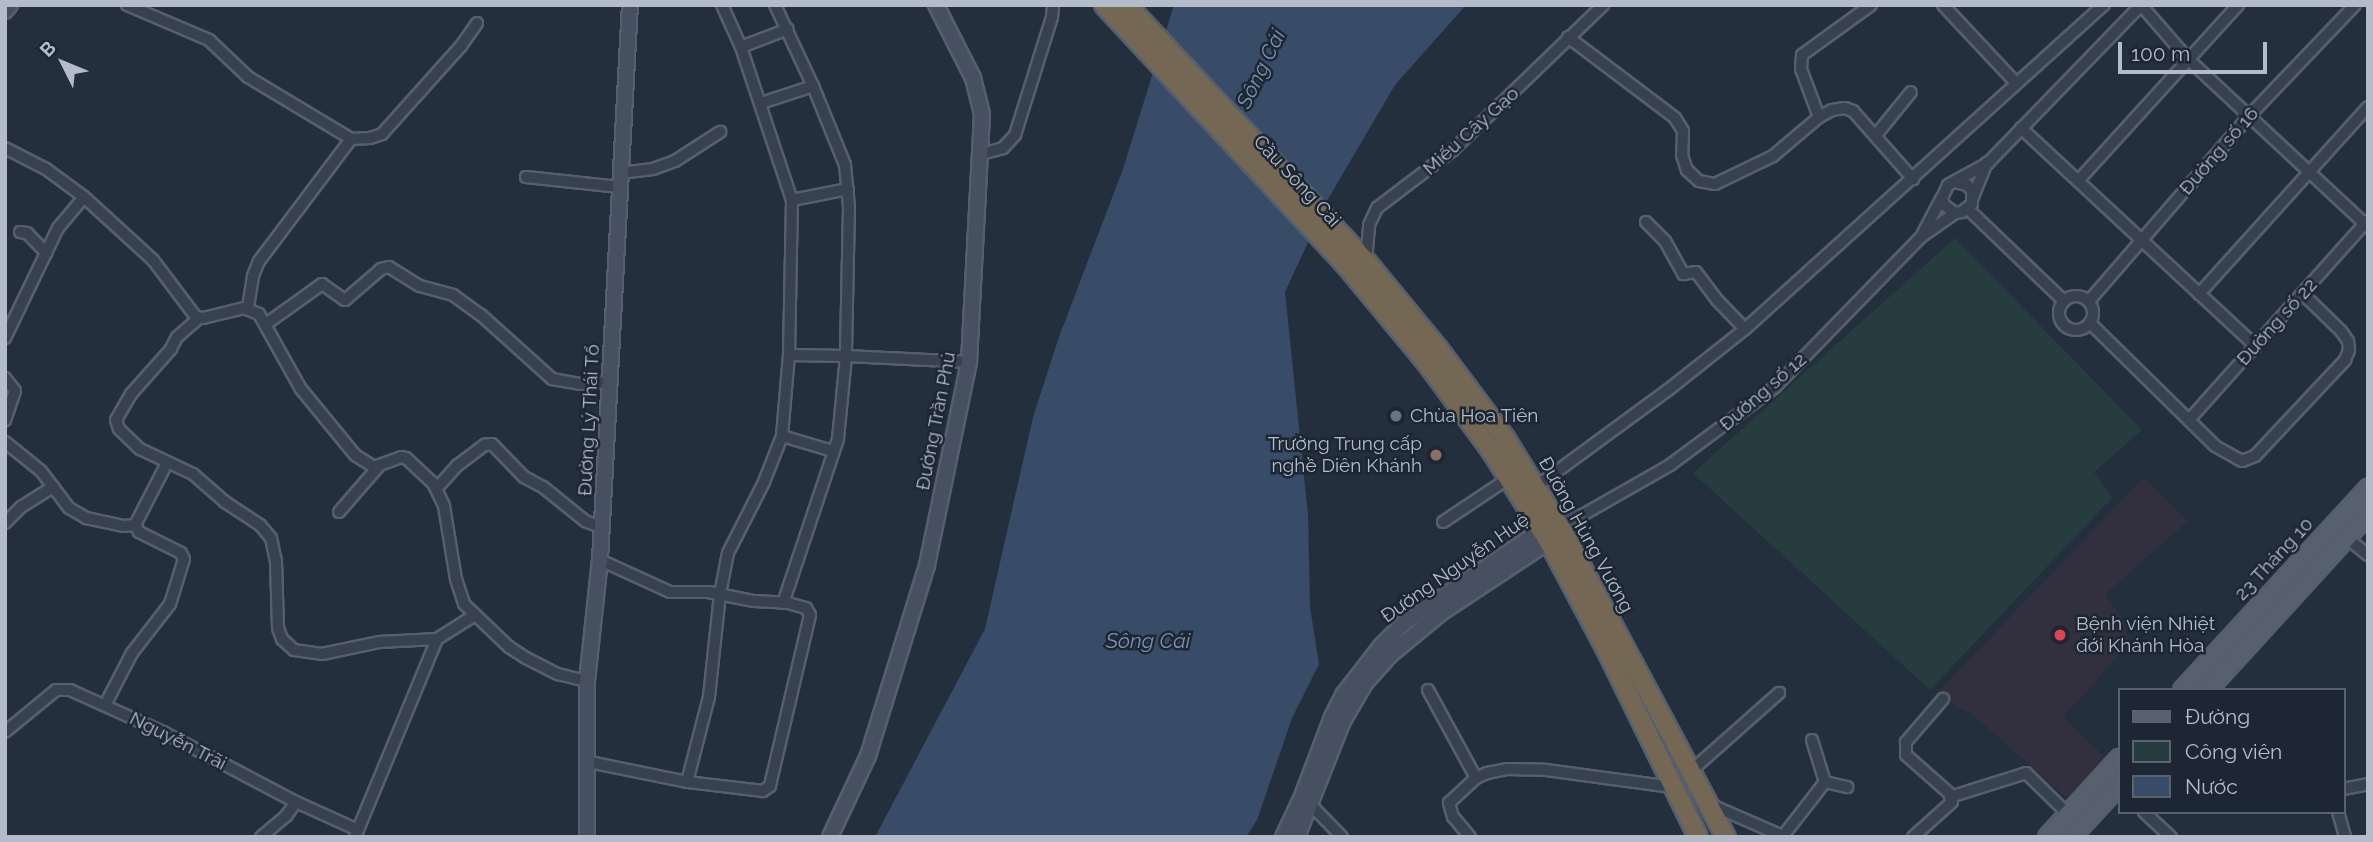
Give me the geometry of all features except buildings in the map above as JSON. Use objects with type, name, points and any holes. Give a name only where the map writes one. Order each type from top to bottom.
[{"type":"highway","name":"Cầu Sông Cái","points":[[1104,5],[1356,259]]},
{"type":"highway","name":"Cầu Sông Cái","points":[[1127,5],[1356,259]]},
{"type":"highway","name":"Đường Hùng Vương","points":[[1356,259],[1521,497],[1552,531]]},
{"type":"highway","name":"Đường Hùng Vương","points":[[1356,259],[1473,394],[1537,486],[1552,531],[1613,645]]},
{"type":"highway","points":[[1613,645],[1711,837]]},
{"type":"highway","points":[[1613,645],[1691,771],[1726,837]]},
{"type":"highway","points":[[1613,645],[1672,787],[1698,837]]},
{"type":"main road","name":"23 Tháng 10","points":[[2184,688],[2368,488]]},
{"type":"main road","name":"23 Tháng 10","points":[[2210,688],[2368,515]]},
{"type":"main road","points":[[2047,837],[2118,759]]},
{"type":"main road","points":[[2073,837],[2118,789]]},
{"type":"street","points":[[5,11],[10,5]]},
{"type":"street","points":[[127,5],[209,40],[248,77],[351,139],[382,134],[467,39],[477,23]]},
{"type":"street","name":"Đường Lý Thái Tổ","points":[[587,837],[587,681],[600,560],[630,5]]},
{"type":"street","points":[[687,782],[709,697],[720,594],[732,541],[764,482],[782,436],[789,355],[792,200],[741,47],[722,5]]},
{"type":"street","points":[[775,5],[813,86],[845,165],[848,189],[846,356],[840,429],[783,603]]},
{"type":"street","name":"Đường Trần Phú","points":[[831,837],[868,756],[927,565],[969,362],[982,122],[977,89],[936,5]]},
{"type":"street","points":[[981,154],[1003,148],[1015,135],[1052,18],[1053,5]]},
{"type":"street","name":"Miếu Cây Gạo","points":[[1356,259],[1377,208],[1452,150],[1603,5]]},
{"type":"street","points":[[1819,117],[1801,69],[1802,55],[1871,5]]},
{"type":"street","points":[[1943,5],[2016,83]]},
{"type":"street","points":[[1521,497],[1745,329],[2104,5]]},
{"type":"street","points":[[1968,209],[1955,213],[1948,210],[1942,198],[1948,186],[1988,163],[2141,5],[2188,59],[2367,224]]},
{"type":"street","points":[[2078,181],[2238,5]]},
{"type":"street","name":"Đường số 16","points":[[2089,301],[2249,116],[2355,5]]},
{"type":"street","points":[[741,47],[788,29]]},
{"type":"street","points":[[1569,37],[1679,122],[1685,165],[1691,174],[1704,183],[1725,181],[1760,164],[1795,139],[1819,117],[1832,110],[1849,109],[1876,135],[1913,179]]},
{"type":"street","points":[[761,103],[813,86]]},
{"type":"street","points":[[1876,135],[1911,92]]},
{"type":"street","points":[[2199,294],[2368,107]]},
{"type":"street","points":[[2021,128],[2256,346]]},
{"type":"street","points":[[526,177],[619,180],[675,161],[720,132]]},
{"type":"street","points":[[248,308],[259,261],[351,139]]},
{"type":"street","points":[[5,148],[46,169],[84,197],[153,260],[189,311],[199,318]]},
{"type":"street","points":[[1968,209],[1988,163]]},
{"type":"street","points":[[1954,182],[1967,185],[1973,197]]},
{"type":"street","points":[[792,200],[848,189]]},
{"type":"street","points":[[5,338],[58,228],[84,197]]},
{"type":"street","name":"Đường số 12","points":[[1921,237],[1942,198]]},
{"type":"street","points":[[1968,209],[2064,301]]},
{"type":"street","name":"Đường số 12","points":[[1579,517],[1670,465],[1775,387],[1921,237],[1955,213]]},
{"type":"street","points":[[1646,222],[1665,241],[1683,274],[1696,272],[1717,300],[1745,329]]},
{"type":"street","name":"Đường số 22","points":[[2189,421],[2367,224]]},
{"type":"street","points":[[20,232],[27,233],[47,253]]},
{"type":"street","points":[[266,324],[322,284],[345,300],[381,269],[389,267],[420,286],[453,295],[481,315],[552,379],[580,384],[611,382]]},
{"type":"street","points":[[2091,323],[2189,421],[2229,456],[2242,461],[2255,456],[2345,360],[2349,351],[2348,341],[2303,294]]},
{"type":"street","points":[[2079,296],[2089,301],[2094,311],[2091,323],[2076,330],[2065,326],[2059,311],[2064,301],[2079,296]]},
{"type":"street","points":[[248,308],[199,318],[177,337],[171,349],[131,394],[117,420],[118,429],[125,437],[167,463],[193,474],[225,502],[260,525],[271,538],[276,561],[278,628],[282,639],[294,650],[322,654],[379,642],[437,639],[475,615]]},
{"type":"street","points":[[248,308],[266,324],[301,389],[329,425],[362,461],[378,467]]},
{"type":"street","points":[[789,355],[969,362]]},
{"type":"street","points":[[5,378],[15,391],[5,420]]},
{"type":"street","points":[[782,436],[833,451]]},
{"type":"street","points":[[5,442],[41,471],[69,508],[86,518],[124,526],[135,525]]},
{"type":"street","points":[[437,488],[458,465],[485,445],[492,444],[524,477],[543,487],[585,521],[601,527]]},
{"type":"street","points":[[339,512],[378,467],[398,458],[406,458],[437,488],[444,506],[461,597],[475,615],[526,658],[558,674],[587,681]]},
{"type":"street","points":[[135,525],[167,463]]},
{"type":"street","points":[[1443,522],[1510,478]]},
{"type":"street","points":[[5,523],[21,507],[53,487]]},
{"type":"street","name":"Đường Nguyễn Huệ","points":[[1297,837],[1332,717],[1343,695],[1381,646],[1404,623],[1579,517]]},
{"type":"street","points":[[105,705],[132,653],[170,604],[184,559],[181,553],[139,532],[135,525]]},
{"type":"street","points":[[2347,538],[2368,555]]},
{"type":"street","points":[[589,762],[687,782],[763,791],[770,786],[810,615],[807,608],[783,603],[720,594],[670,592],[600,560]]},
{"type":"street","points":[[356,833],[437,639]]},
{"type":"street","name":"Nguyễn Trãi","points":[[5,732],[60,688],[105,705],[356,833]]},
{"type":"street","points":[[1428,690],[1476,778]]},
{"type":"street","points":[[1691,771],[1779,693]]},
{"type":"street","points":[[1913,837],[1952,802],[1906,755],[1906,742],[1942,699]]},
{"type":"street","points":[[1812,740],[1825,782]]},
{"type":"street","points":[[1470,837],[1448,810],[1450,800],[1476,778],[1507,769],[1532,769],[1672,787]]},
{"type":"street","points":[[1950,797],[2026,773],[2068,814]]},
{"type":"street","points":[[1825,782],[1847,787]]},
{"type":"street","points":[[1709,804],[1784,836],[1825,782]]},
{"type":"street","points":[[2345,789],[2368,784]]},
{"type":"street","points":[[1307,801],[1342,837]]},
{"type":"street","name":"Đường Nguyễn Huệ","points":[[1283,837],[1307,801]]},
{"type":"street","points":[[261,837],[286,817],[296,802]]},
{"type":"street","points":[[2146,814],[2171,837]]},
{"type":"street","points":[[2339,814],[2345,837]]},
{"type":"shaded area","name":"Bệnh viện Nhiệt đới Khánh Hòa","points":[[2144,477],[2188,521],[2105,594],[2124,621],[2129,644],[2063,717],[2107,759],[2067,798],[1972,714],[1959,708],[1939,692]]},
{"type":"green space","points":[[1955,238],[2142,430],[2094,472],[2112,498],[1930,690],[1693,473]]},
{"type":"water","name":"Sông Cái","points":[[1174,5],[1466,5],[1395,85],[1328,199],[1285,292],[1308,515],[1310,607],[1319,664],[1292,718],[1257,820],[1246,837],[875,837],[985,629],[1033,417],[1059,337],[1123,169]]},
{"type":"place","name":"Chùa Hoa Tiên","points":[[1396,416]]},
{"type":"place","name":"Trường Trung cấp nghề Diên Khánh","points":[[1436,455]]},
{"type":"place","name":"Bệnh viện Nhiệt đới Khánh Hòa","points":[[2060,635]]}]
